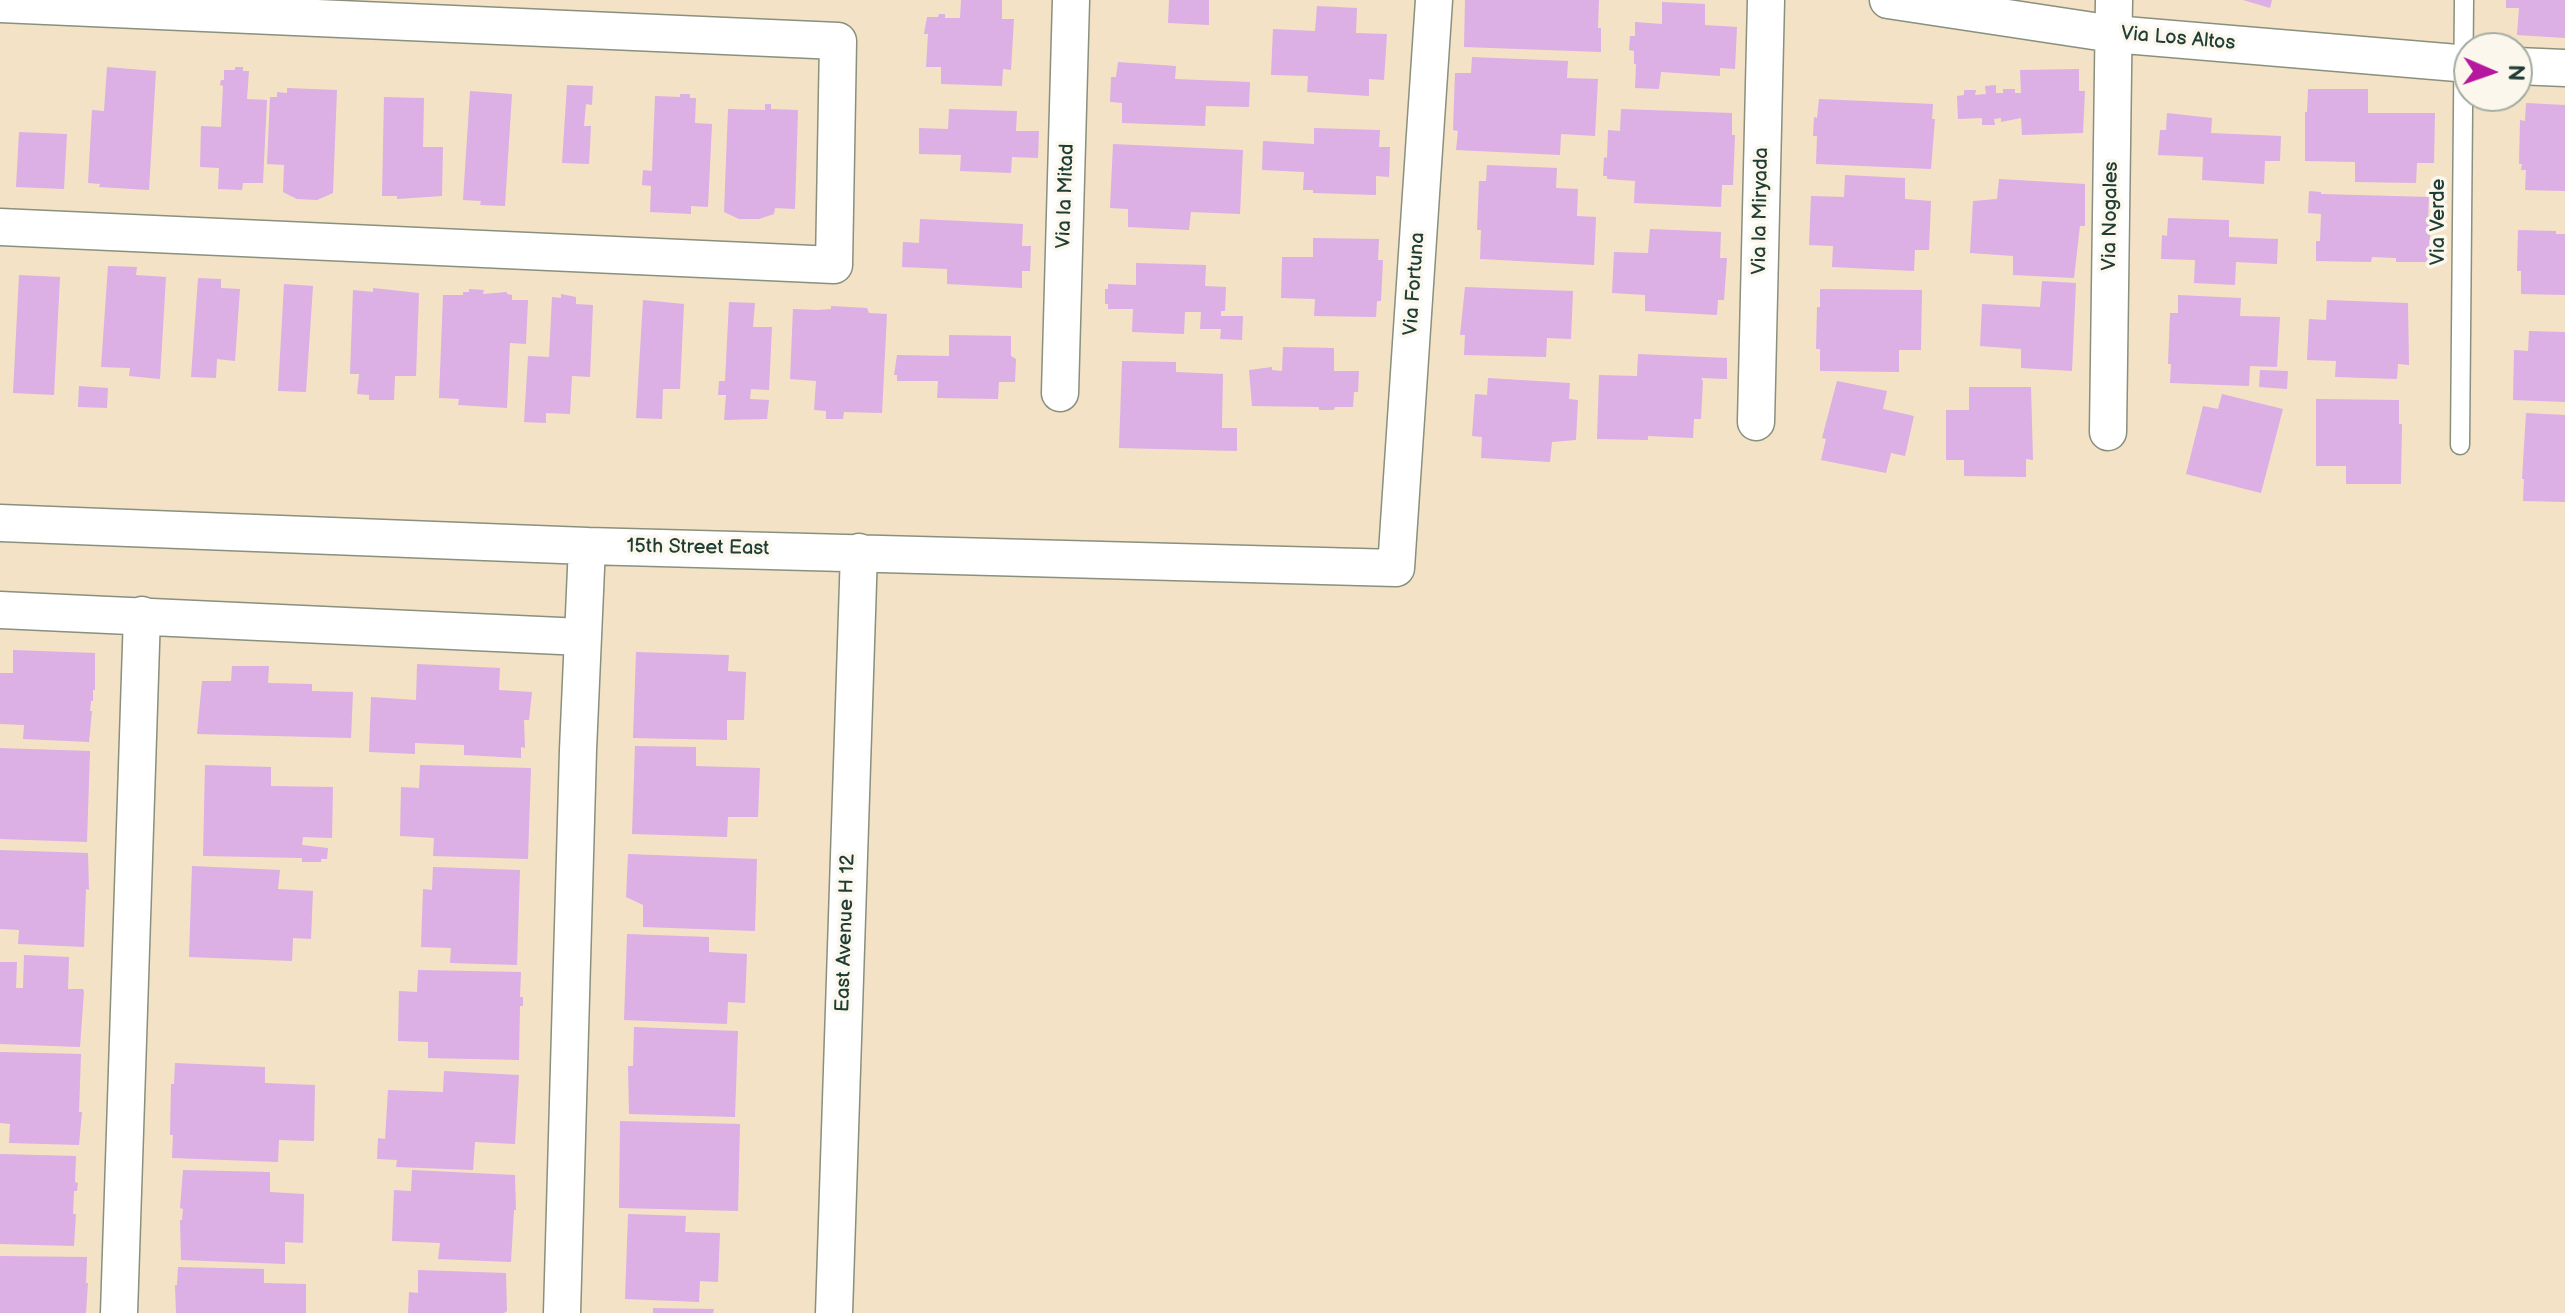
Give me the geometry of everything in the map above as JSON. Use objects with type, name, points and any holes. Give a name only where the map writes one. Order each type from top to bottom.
[{"type":"street","name":"Via la Mitad","points":[[1060,393],[1071,0]]},
{"type":"street","name":"Via Fortuna","points":[[1396,568],[1434,0]]},
{"type":"street","name":"Via la Miryada","points":[[1756,422],[1766,0]]},
{"type":"street","name":"Via Los Altos","points":[[1888,0],[2114,17],[2453,62]]},
{"type":"street","points":[[0,4],[838,41],[834,265],[0,227]]},
{"type":"street","name":"Via Nogales","points":[[2108,432],[2114,17]]},
{"type":"street","points":[[2533,67],[2565,68]]},
{"type":"street","name":"15th Street East","points":[[0,523],[587,546],[1396,568]]},
{"type":"street","points":[[562,1313],[587,546]]},
{"type":"street","name":"East Avenue H 12","points":[[834,1313],[859,552]]},
{"type":"street","points":[[0,610],[582,637]]},
{"type":"street","points":[[119,1313],[142,615]]},
{"type":"lane","name":"Via Verde","points":[[2464,0],[2465,32]]},
{"type":"lane","name":"Via Verde","points":[[2460,445],[2465,112]]},
{"type":"building","points":[[961,0],[1002,0],[1002,19],[1014,19],[1011,70],[1003,69],[1002,86],[941,84],[941,67],[926,67],[928,34],[924,34],[927,17],[945,14],[945,18],[960,18]]},
{"type":"building","points":[[1169,0],[1209,0],[1209,25],[1168,23]]},
{"type":"building","points":[[1465,0],[1599,0],[1601,52],[1464,47]]},
{"type":"building","points":[[2243,0],[2272,0],[2270,8]]},
{"type":"building","points":[[2506,0],[2565,0],[2565,38],[2517,32],[2519,8],[2506,8]]},
{"type":"building","points":[[1662,2],[1705,4],[1705,25],[1737,27],[1735,69],[1720,68],[1720,76],[1661,72],[1659,89],[1635,88],[1636,64],[1634,51],[1629,50],[1630,36],[1635,36],[1635,22],[1662,24]]},
{"type":"building","points":[[1317,6],[1357,8],[1356,33],[1387,34],[1384,80],[1369,79],[1369,96],[1307,92],[1308,76],[1271,75],[1273,29],[1315,31]]},
{"type":"building","points":[[1472,57],[1568,61],[1567,78],[1598,79],[1595,136],[1561,134],[1560,155],[1456,150],[1458,131],[1453,130],[1455,73],[1471,73]]},
{"type":"building","points":[[1118,62],[1176,66],[1175,79],[1250,82],[1249,107],[1206,106],[1205,126],[1122,123],[1122,103],[1110,102],[1111,77],[1116,77]]},
{"type":"building","points":[[107,67],[156,71],[149,190],[99,187],[100,184],[88,183],[92,110],[104,111]]},
{"type":"building","points":[[235,67],[249,71],[247,99],[267,100],[263,183],[243,183],[242,190],[218,189],[219,168],[200,167],[201,126],[221,127],[221,80],[224,80],[224,70],[235,70]]},
{"type":"building","points":[[2079,69],[2079,91],[2085,91],[2083,133],[2022,135],[2021,118],[2001,122],[2001,118],[1994,119],[1995,125],[1982,125],[1982,118],[1958,119],[1957,96],[1964,95],[1964,90],[1976,90],[1975,95],[1986,94],[1985,86],[1996,85],[1996,93],[2003,93],[2003,89],[2015,89],[2015,93],[2021,93],[2020,70]]},
{"type":"building","points":[[567,85],[593,86],[592,105],[586,104],[584,126],[591,126],[589,164],[562,163]]},
{"type":"building","points":[[287,88],[337,90],[333,193],[317,200],[297,199],[283,192],[284,165],[267,164],[270,97],[277,97],[277,92],[287,93]]},
{"type":"building","points":[[2308,89],[2368,89],[2368,113],[2435,113],[2434,163],[2417,163],[2416,183],[2355,182],[2355,162],[2305,161]]},
{"type":"building","points":[[470,91],[512,94],[505,206],[480,205],[481,201],[463,200]]},
{"type":"building","points":[[680,94],[690,94],[690,98],[696,98],[695,123],[712,124],[708,207],[691,206],[691,214],[650,212],[651,186],[642,185],[643,170],[652,171],[655,96],[680,97]]},
{"type":"building","points":[[384,97],[424,98],[423,147],[443,147],[442,196],[397,199],[397,196],[382,196]]},
{"type":"building","points":[[1819,99],[1933,104],[1932,119],[1935,119],[1931,169],[1816,164],[1817,136],[1813,136]]},
{"type":"building","points":[[2533,103],[2565,105],[2565,191],[2525,190],[2526,170],[2521,170],[2522,164],[2519,164],[2520,120],[2525,121],[2526,112],[2533,112]]},
{"type":"building","points":[[765,104],[771,104],[771,109],[798,110],[795,209],[775,208],[774,214],[759,219],[739,219],[724,212],[728,109],[765,110]]},
{"type":"building","points":[[949,109],[1017,111],[1016,131],[1039,131],[1038,158],[1012,157],[1011,173],[960,171],[961,155],[919,154],[919,128],[948,129]]},
{"type":"building","points":[[1621,109],[1732,113],[1732,135],[1735,135],[1733,185],[1722,185],[1721,207],[1634,203],[1635,181],[1603,176],[1608,130],[1620,131]]},
{"type":"building","points":[[2167,113],[2212,118],[2211,133],[2281,136],[2280,161],[2265,161],[2264,184],[2202,180],[2203,157],[2158,155],[2160,130],[2166,130]]},
{"type":"building","points":[[1314,128],[1380,130],[1379,147],[1390,147],[1389,177],[1376,176],[1376,195],[1313,193],[1313,190],[1303,190],[1304,172],[1262,170],[1263,141],[1314,144]]},
{"type":"building","points":[[19,132],[67,134],[64,189],[16,187]]},
{"type":"building","points":[[1113,144],[1243,150],[1240,214],[1191,212],[1189,230],[1128,227],[1128,209],[1110,208]]},
{"type":"building","points":[[1487,165],[1557,168],[1556,188],[1578,189],[1577,216],[1596,217],[1594,265],[1480,259],[1481,230],[1477,230],[1479,181],[1486,181]]},
{"type":"building","points":[[1845,175],[1905,178],[1905,199],[1931,201],[1929,250],[1915,250],[1914,271],[1832,267],[1833,246],[1809,245],[1811,196],[1844,197]]},
{"type":"building","points":[[1999,179],[2085,184],[2085,226],[2080,226],[2074,278],[2013,275],[2013,256],[1970,253],[1973,201],[1997,199]]},
{"type":"building","points":[[2309,191],[2429,197],[2428,220],[2432,220],[2427,262],[2396,262],[2396,258],[2372,257],[2371,262],[2316,261],[2321,214],[2308,213]]},
{"type":"building","points":[[2168,218],[2229,220],[2229,237],[2278,239],[2277,264],[2236,262],[2235,285],[2194,283],[2195,260],[2161,259],[2162,235],[2167,236]]},
{"type":"building","points":[[920,219],[1023,224],[1022,246],[1031,246],[1030,271],[1022,271],[1022,288],[947,284],[947,269],[902,267],[903,242],[919,243]]},
{"type":"building","points":[[1650,229],[1721,232],[1720,258],[1727,258],[1724,300],[1718,300],[1717,315],[1645,311],[1645,295],[1612,293],[1614,252],[1648,253]]},
{"type":"building","points":[[2518,230],[2565,234],[2565,295],[2521,294],[2521,271],[2517,271]]},
{"type":"building","points":[[1313,238],[1379,239],[1378,260],[1383,260],[1381,301],[1377,301],[1376,317],[1314,316],[1315,299],[1281,298],[1282,257],[1313,257]]},
{"type":"building","points":[[1136,263],[1206,265],[1205,286],[1226,287],[1225,311],[1221,311],[1221,316],[1243,316],[1242,340],[1220,339],[1221,329],[1200,329],[1201,312],[1185,312],[1184,334],[1132,332],[1133,309],[1108,309],[1105,289],[1108,289],[1108,284],[1136,285]]},
{"type":"building","points":[[108,266],[137,267],[136,275],[166,277],[160,379],[129,376],[130,368],[101,367]]},
{"type":"building","points":[[19,275],[60,277],[54,395],[13,393]]},
{"type":"building","points":[[198,278],[221,279],[221,288],[240,289],[235,361],[217,359],[216,378],[191,377]]},
{"type":"building","points":[[2042,281],[2076,283],[2072,371],[2021,368],[2021,349],[1980,346],[1982,304],[2040,307]]},
{"type":"building","points":[[284,284],[313,286],[306,392],[278,391]]},
{"type":"building","points":[[1465,287],[1573,291],[1571,339],[1547,338],[1546,357],[1464,355],[1465,335],[1460,335]]},
{"type":"building","points":[[373,288],[419,293],[416,376],[395,376],[394,400],[369,400],[369,395],[357,394],[359,374],[350,374],[353,290],[373,292]]},
{"type":"building","points":[[469,289],[484,290],[483,294],[507,292],[512,295],[512,300],[528,300],[526,344],[510,343],[507,408],[458,405],[459,399],[439,398],[443,295],[463,295]]},
{"type":"building","points":[[1820,289],[1922,290],[1921,350],[1899,350],[1899,372],[1820,371],[1820,349],[1816,349]]},
{"type":"building","points":[[561,294],[576,297],[576,304],[593,305],[590,377],[572,376],[570,414],[546,413],[546,423],[524,422],[528,356],[549,357],[552,297],[561,298]]},
{"type":"building","points":[[2178,295],[2241,298],[2240,316],[2280,317],[2277,367],[2250,366],[2249,386],[2170,383],[2170,313],[2178,313]]},
{"type":"building","points":[[643,300],[684,304],[680,389],[663,389],[662,419],[636,418]]},
{"type":"building","points":[[2327,300],[2408,303],[2409,365],[2398,364],[2397,379],[2335,377],[2336,361],[2307,360],[2309,319],[2326,320]]},
{"type":"building","points":[[729,302],[755,303],[753,327],[772,327],[769,390],[751,389],[750,399],[769,400],[767,419],[724,420],[726,395],[718,395],[719,381],[725,381]]},
{"type":"building","points":[[831,306],[867,308],[869,313],[887,314],[882,413],[844,412],[843,419],[826,419],[826,411],[814,410],[816,381],[790,379],[793,309],[831,309]]},
{"type":"building","points":[[2529,331],[2565,332],[2565,402],[2513,400],[2514,350],[2528,351]]},
{"type":"building","points":[[949,335],[1011,336],[1011,356],[1016,359],[1015,382],[999,382],[998,399],[937,398],[938,381],[897,381],[897,375],[894,375],[897,355],[949,356]]},
{"type":"building","points":[[1283,347],[1334,348],[1334,371],[1359,371],[1358,392],[1354,392],[1353,407],[1319,410],[1319,407],[1252,406],[1249,370],[1272,367],[1272,370],[1282,371]]},
{"type":"building","points":[[1638,354],[1727,358],[1727,379],[1701,378],[1701,419],[1694,419],[1693,438],[1648,436],[1648,440],[1597,439],[1599,375],[1637,376]]},
{"type":"building","points":[[1122,361],[1176,362],[1176,372],[1223,374],[1222,428],[1237,428],[1237,451],[1119,448]]},
{"type":"building","points":[[2260,370],[2288,371],[2287,389],[2259,387]]},
{"type":"building","points":[[1488,378],[1570,383],[1569,399],[1578,400],[1576,440],[1552,442],[1550,462],[1481,458],[1482,437],[1472,436],[1475,394],[1487,395]]},
{"type":"building","points":[[1837,381],[1887,391],[1883,409],[1914,416],[1905,456],[1891,453],[1886,473],[1821,460],[1826,439],[1822,438]]},
{"type":"building","points":[[79,386],[108,388],[107,408],[78,407]]},
{"type":"building","points":[[1969,387],[2031,387],[2033,460],[2026,459],[2026,477],[1964,476],[1964,460],[1946,460],[1946,410],[1969,410]]},
{"type":"building","points":[[2222,394],[2283,409],[2261,493],[2186,474],[2203,406],[2218,409]]},
{"type":"building","points":[[2316,399],[2399,400],[2399,424],[2402,424],[2401,484],[2346,484],[2346,466],[2316,466]]},
{"type":"building","points":[[2526,413],[2565,415],[2565,502],[2523,501]]},
{"type":"building","points":[[13,650],[95,653],[95,690],[91,701],[89,742],[23,739],[24,725],[0,724],[0,673],[13,673]]},
{"type":"building","points":[[636,652],[729,655],[728,671],[746,672],[744,720],[727,720],[727,740],[633,738]]},
{"type":"building","points":[[417,664],[500,668],[499,690],[532,692],[529,720],[524,720],[525,748],[521,747],[521,758],[464,755],[464,745],[415,743],[415,754],[369,752],[371,697],[416,700]]},
{"type":"building","points":[[232,666],[269,666],[268,683],[312,684],[312,691],[353,692],[351,738],[197,734],[202,681],[231,681]]},
{"type":"building","points":[[635,746],[696,747],[696,766],[760,768],[758,817],[728,817],[727,837],[632,834]]},
{"type":"building","points":[[0,748],[90,751],[87,842],[0,839]]},
{"type":"building","points":[[205,765],[271,767],[271,786],[333,787],[332,838],[303,837],[302,845],[328,848],[327,859],[302,862],[302,858],[203,856]]},
{"type":"building","points":[[420,765],[531,768],[528,859],[433,856],[434,838],[400,836],[401,787],[419,788]]},
{"type":"building","points":[[0,850],[88,853],[89,890],[86,889],[84,947],[18,944],[19,930],[0,929]]},
{"type":"building","points":[[628,854],[757,859],[755,931],[643,927],[643,905],[626,897]]},
{"type":"building","points":[[192,866],[280,870],[278,889],[313,891],[311,939],[293,938],[292,961],[189,957]]},
{"type":"building","points":[[433,867],[520,870],[517,965],[450,963],[451,948],[421,947],[423,889],[432,890]]},
{"type":"building","points":[[627,934],[709,937],[709,952],[747,954],[745,1003],[728,1002],[727,1024],[624,1020]]},
{"type":"building","points":[[24,955],[69,957],[68,989],[83,989],[84,992],[80,1047],[0,1044],[0,962],[17,962],[16,988],[23,988]]},
{"type":"building","points":[[418,970],[521,972],[520,997],[523,997],[523,1006],[520,1006],[519,1060],[428,1058],[428,1042],[398,1041],[399,991],[417,992]]},
{"type":"building","points":[[634,1027],[738,1031],[735,1117],[629,1114],[628,1066],[633,1066]]},
{"type":"building","points":[[0,1052],[81,1054],[79,1145],[9,1143],[10,1124],[0,1123]]},
{"type":"building","points":[[175,1063],[265,1067],[265,1083],[315,1085],[314,1141],[279,1140],[278,1162],[172,1158],[171,1084],[174,1084]]},
{"type":"building","points":[[444,1071],[519,1075],[515,1144],[475,1142],[473,1170],[396,1167],[397,1160],[377,1159],[378,1138],[385,1139],[388,1090],[443,1092]]},
{"type":"building","points":[[620,1121],[740,1124],[738,1211],[619,1208]]},
{"type":"building","points":[[0,1154],[76,1156],[75,1182],[78,1183],[77,1191],[74,1191],[74,1246],[0,1244]]},
{"type":"building","points":[[183,1170],[270,1172],[270,1192],[304,1194],[303,1243],[285,1242],[285,1264],[181,1260]]},
{"type":"building","points":[[412,1170],[515,1175],[516,1210],[511,1262],[438,1259],[440,1243],[392,1241],[394,1190],[411,1191]]},
{"type":"building","points":[[628,1214],[686,1216],[685,1232],[720,1233],[718,1282],[700,1281],[699,1302],[625,1299]]},
{"type":"building","points":[[0,1256],[87,1257],[86,1313],[0,1313]]},
{"type":"building","points":[[178,1267],[264,1269],[264,1283],[306,1284],[306,1313],[176,1313]]},
{"type":"building","points":[[418,1270],[506,1273],[507,1311],[408,1313],[409,1292],[418,1293]]},
{"type":"building","points":[[653,1308],[714,1309],[713,1313],[653,1313]]}]
